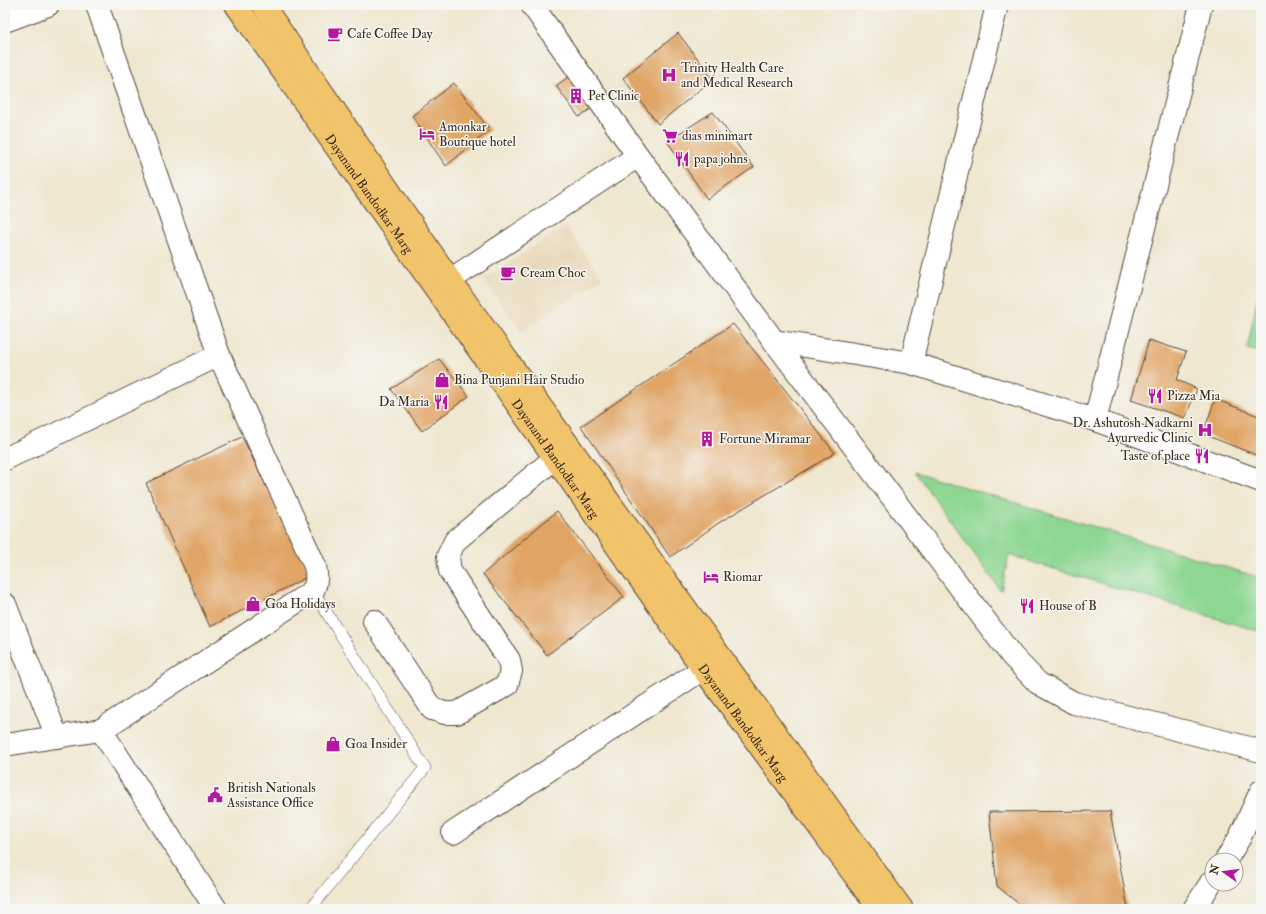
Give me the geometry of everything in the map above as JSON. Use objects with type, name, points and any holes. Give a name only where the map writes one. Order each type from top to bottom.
[{"type":"main road","name":"Dayanand Bandodkar Marg","points":[[236,5],[703,669],[879,909]]},
{"type":"main road","name":"Dayanand Bandodkar Marg","points":[[263,5],[450,280],[902,909]]},
{"type":"street","points":[[5,21],[48,5]]},
{"type":"street","points":[[5,745],[101,730],[313,591],[317,583],[317,575],[314,566],[219,355],[97,5]]},
{"type":"street","points":[[532,5],[638,156],[774,341],[1012,656],[1038,683],[1074,703],[1261,751]]},
{"type":"street","points":[[911,363],[997,5]]},
{"type":"street","points":[[1095,420],[1201,5]]},
{"type":"street","points":[[450,280],[638,156]]},
{"type":"street","points":[[774,341],[911,363],[1095,420],[1261,481]]},
{"type":"street","points":[[5,459],[219,355]]},
{"type":"street","points":[[374,621],[432,709],[445,713],[457,713],[507,685],[511,670],[509,660],[450,571],[448,556],[455,541],[554,458]]},
{"type":"street","points":[[5,604],[57,737]]},
{"type":"street","points":[[453,833],[703,669]]},
{"type":"street","points":[[101,730],[216,909]]},
{"type":"street","points":[[1231,852],[1240,837],[1261,791]]},
{"type":"street","points":[[1194,909],[1205,892]]},
{"type":"lane","points":[[310,909],[425,768],[313,591]]},
{"type":"shaded area","points":[[565,226],[602,278],[521,332],[484,279]]},
{"type":"green space","points":[[1261,279],[1261,352],[1247,349]]},
{"type":"green space","points":[[915,472],[1261,578],[1261,632],[1009,555],[1001,591]]},
{"type":"building","points":[[678,33],[713,79],[658,124],[623,78]]},
{"type":"building","name":"Pet Clinic","points":[[572,74],[595,106],[579,117],[556,86]]},
{"type":"building","points":[[454,83],[490,130],[446,166],[412,116]]},
{"type":"building","points":[[713,112],[754,167],[707,199],[667,141]]},
{"type":"building","name":"Fortune Miramar","points":[[733,324],[835,453],[720,522],[670,557],[581,426]]},
{"type":"building","points":[[1149,340],[1186,352],[1177,380],[1197,389],[1185,418],[1131,400]]},
{"type":"building","points":[[439,359],[469,396],[422,431],[391,389]]},
{"type":"building","points":[[1215,399],[1261,417],[1261,457],[1203,434]]},
{"type":"building","points":[[242,437],[311,575],[210,627],[146,483]]},
{"type":"building","points":[[557,511],[624,597],[547,655],[483,574]]},
{"type":"building","points":[[1110,811],[1128,909],[1025,909],[997,886],[989,812]]},
{"type":"place","name":"Cafe Coffee Day","points":[[335,34]]},
{"type":"place","name":"Trinity Health Care and Medical Research","points":[[669,75]]},
{"type":"place","name":"Pet Clinic","points":[[576,96]]},
{"type":"place","name":"Amonkar Boutique hotel","points":[[427,134]]},
{"type":"place","name":"dias minimart","points":[[670,136]]},
{"type":"place","name":"papa johns","points":[[682,159]]},
{"type":"place","name":"Cream Choc","points":[[508,273]]},
{"type":"place","name":"Bina Punjani Hair Studio","points":[[442,380]]},
{"type":"place","name":"Pizza Mia","points":[[1155,396]]},
{"type":"place","name":"Da Maria","points":[[441,402]]},
{"type":"place","name":"Dr. Ashutosh Nadkarni Ayurvedic Clinic","points":[[1205,430]]},
{"type":"place","name":"Fortune Miramar","points":[[707,439]]},
{"type":"place","name":"Taste of place","points":[[1202,456]]},
{"type":"place","name":"Riomar","points":[[711,577]]},
{"type":"place","name":"Goa Holidays","points":[[253,604]]},
{"type":"place","name":"House of B","points":[[1027,606]]},
{"type":"place","name":"Goa Insider","points":[[333,744]]},
{"type":"place","name":"British Nationals Assistance Office","points":[[215,795]]}]
